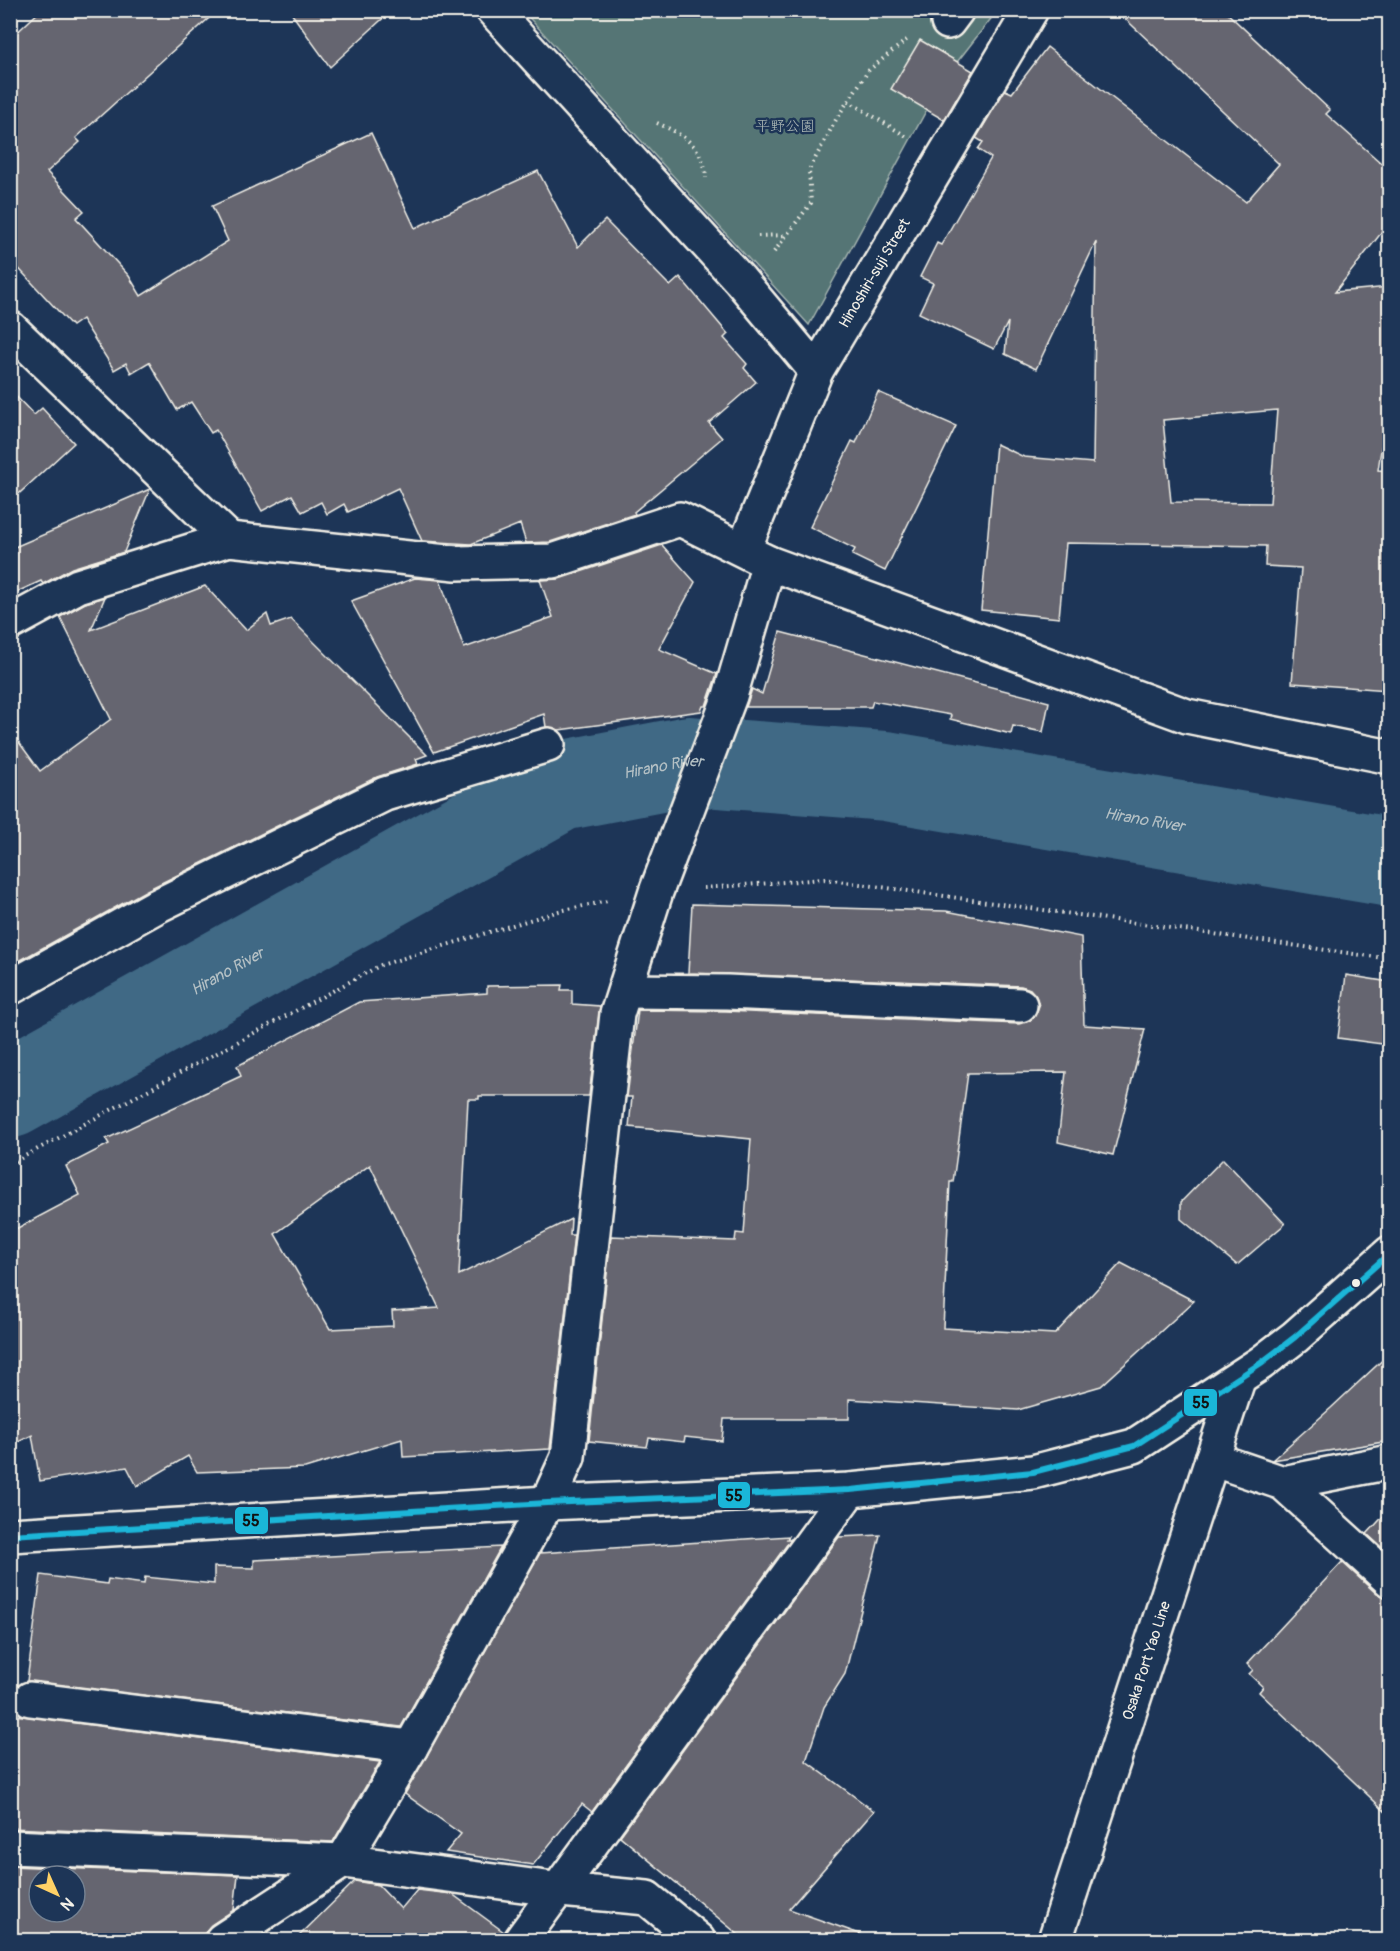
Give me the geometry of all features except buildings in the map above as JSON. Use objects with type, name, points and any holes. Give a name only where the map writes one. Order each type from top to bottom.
[{"type":"main road","points":[[493,10],[740,280],[816,371]]},
{"type":"main road","name":"Hinoshiri-suji Street","points":[[343,1861],[411,1747],[547,1503],[568,1457],[618,1014],[656,892],[730,696],[756,556],[816,371],[1031,10]]},
{"type":"main road","points":[[10,328],[229,539]]},
{"type":"main road","points":[[10,623],[78,586],[229,539],[456,563],[553,561],[680,519],[756,556],[1187,716],[1389,757]]},
{"type":"main road","points":[[10,988],[155,907],[385,794],[548,745]]},
{"type":"main road","points":[[625,991],[727,992],[1020,1005]]},
{"type":"main road","points":[[10,1535],[547,1503],[850,1490],[1033,1472],[1134,1446],[1238,1380],[1295,1337],[1389,1253]]},
{"type":"main road","name":"Osaka Port Yao Line","points":[[1055,1941],[1238,1380]]},
{"type":"main road","points":[[1212,1459],[1283,1483],[1389,1580]]},
{"type":"main road","points":[[1283,1483],[1389,1462]]},
{"type":"main road","points":[[521,1941],[561,1890],[850,1490]]},
{"type":"main road","points":[[30,1699],[411,1747]]},
{"type":"main road","points":[[10,1847],[343,1861],[561,1890],[646,1898],[698,1941]]},
{"type":"main road","points":[[222,1941],[343,1861]]},
{"type":"path","points":[[740,280],[780,246],[811,203],[809,170],[848,101],[869,70],[912,36],[953,16]]},
{"type":"path","points":[[848,101],[943,158]]},
{"type":"green space","name":"平野公園","points":[[523,11],[997,11],[943,80],[809,325]]},
{"type":"waterway","name":"Hirano River","points":[[10,1093],[560,786],[690,761],[886,776],[1390,862]]},
{"type":"transit line","name":"55","points":[[10,1535],[547,1503],[850,1490],[1033,1472],[1134,1446],[1261,1363],[1295,1337],[1390,1253]]}]
